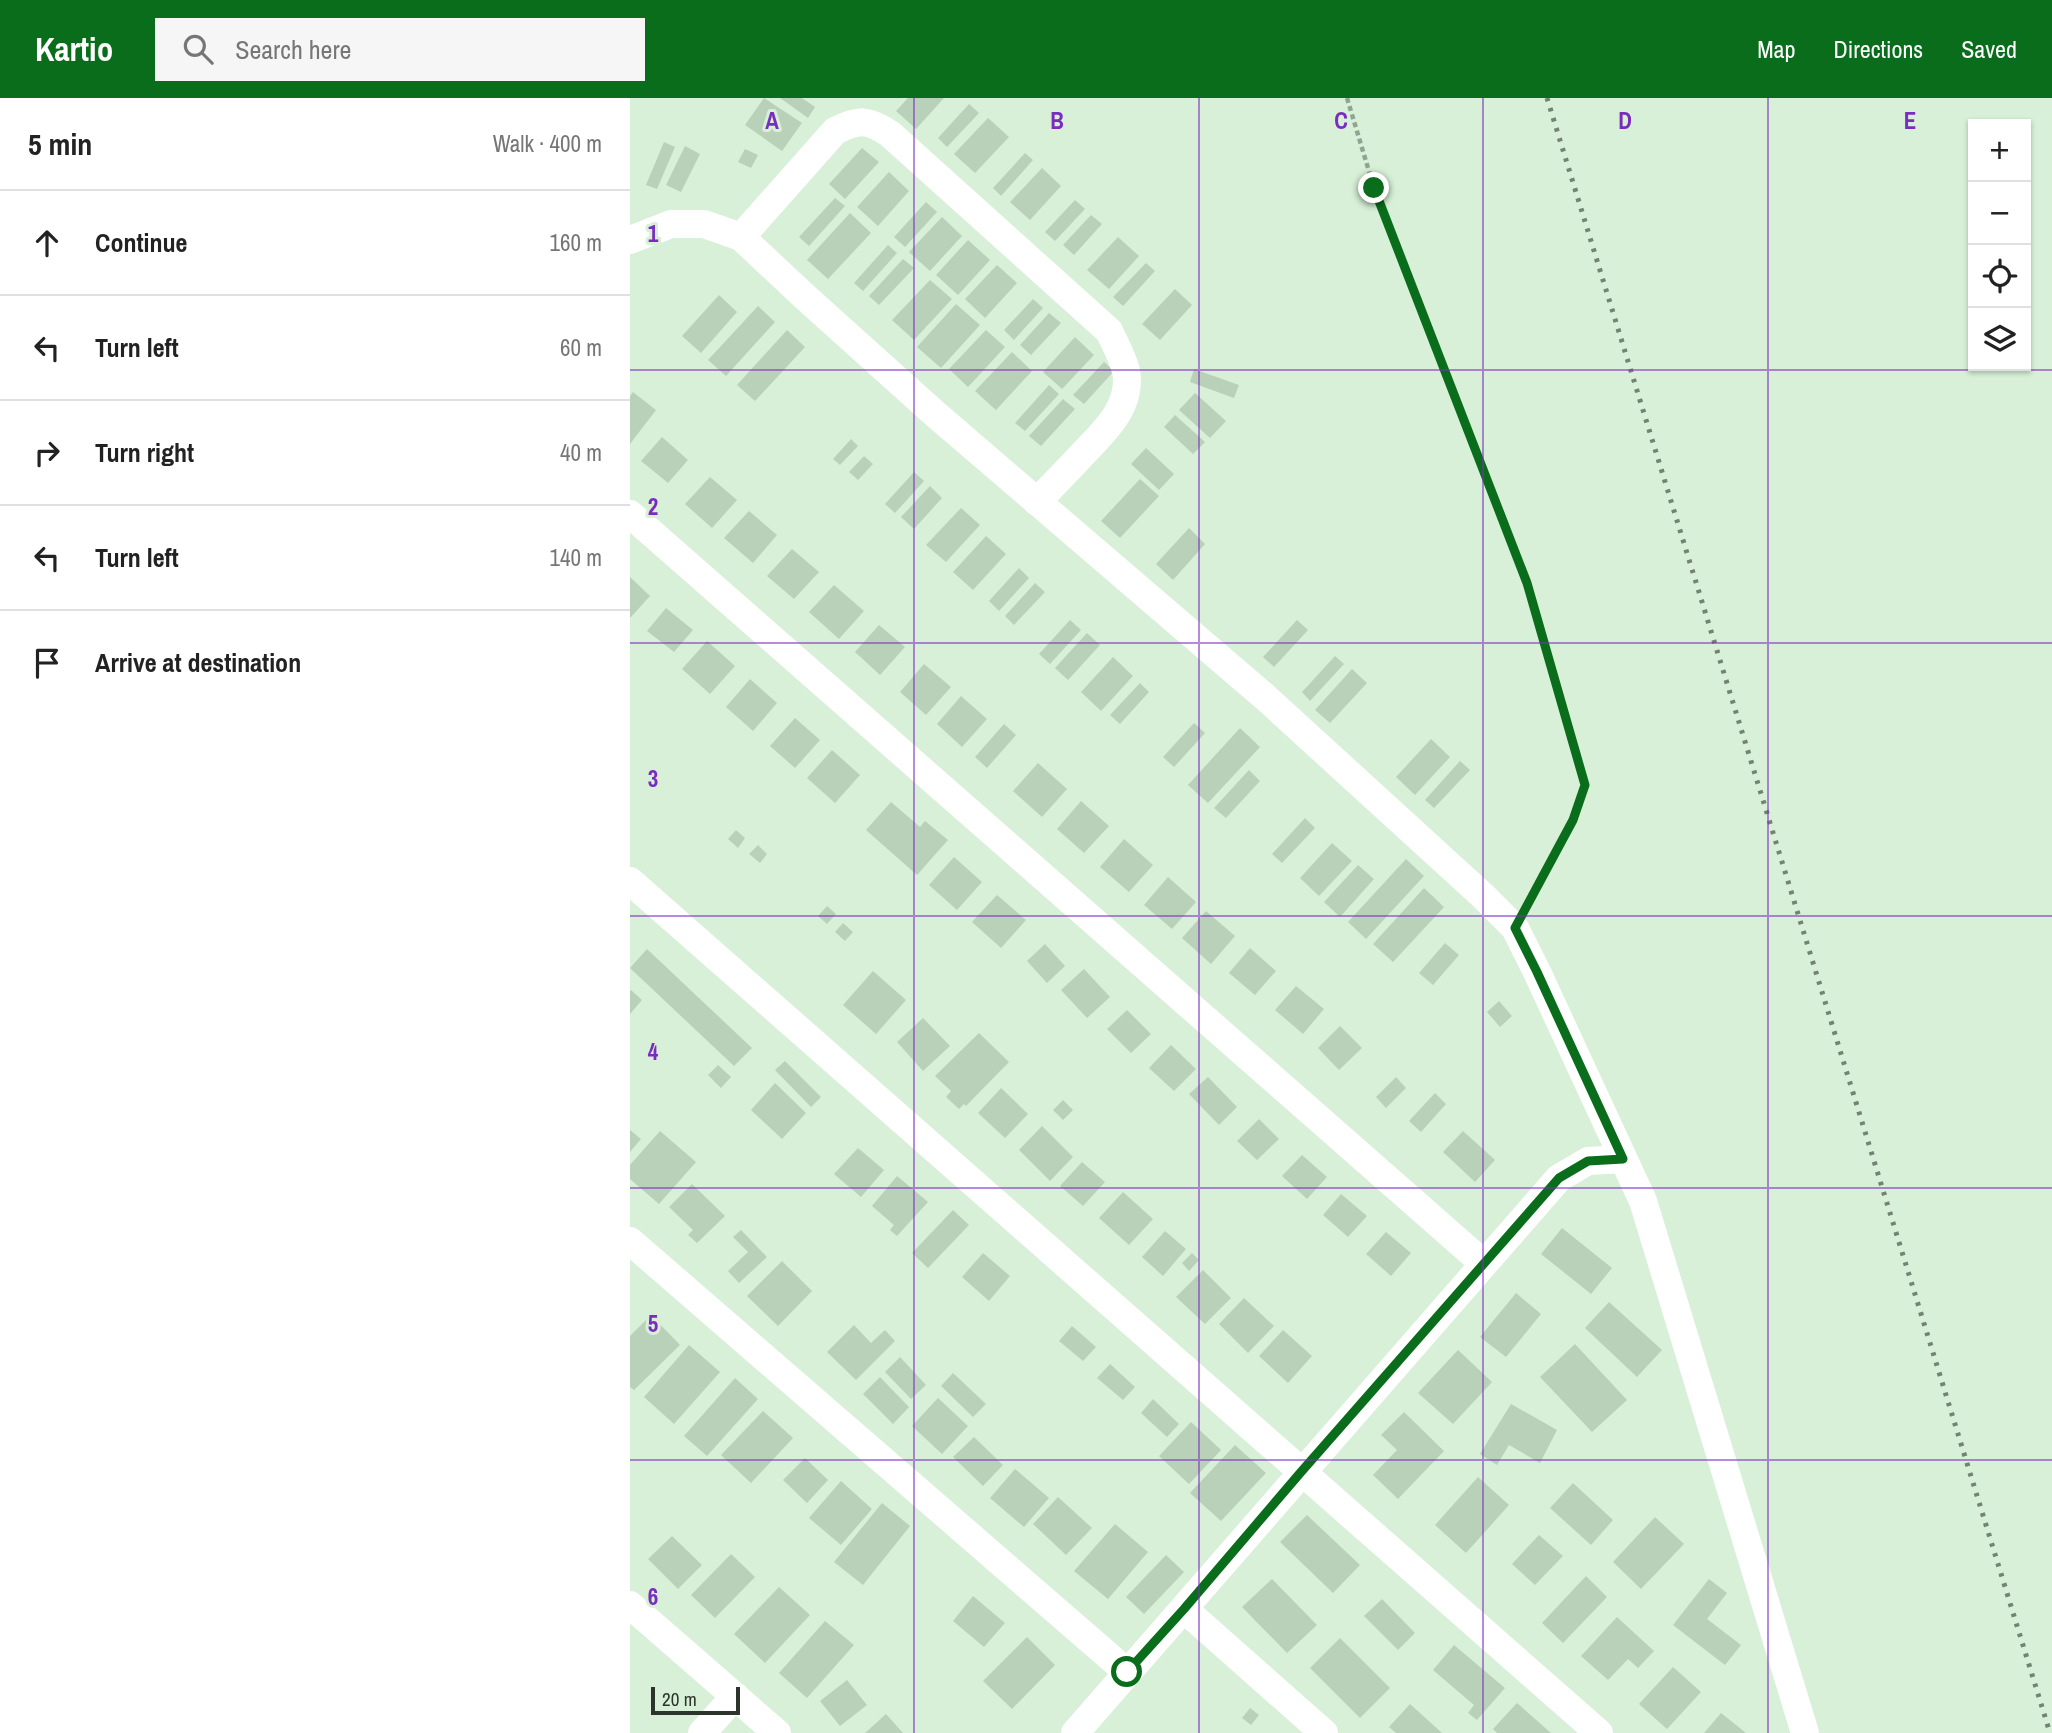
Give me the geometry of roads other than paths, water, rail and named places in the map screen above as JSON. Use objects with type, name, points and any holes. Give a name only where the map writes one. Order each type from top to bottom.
[{"type":"street","points":[[741,237],[835,131],[863,121],[890,134],[1109,331],[1119,352],[1126,372],[1126,390],[1122,405],[1112,423],[1037,502]]},
{"type":"street","points":[[630,240],[671,224],[704,224],[741,237],[904,386],[1265,697],[1515,928],[1643,1201],[1805,1733]]},
{"type":"street","points":[[630,514],[1483,1263]]},
{"type":"street","points":[[630,881],[1599,1733]]},
{"type":"street","points":[[1074,1733],[1559,1178],[1588,1161],[1623,1159]]},
{"type":"street","points":[[630,1241],[1127,1672]]},
{"type":"street","points":[[630,1605],[777,1733]]},
{"type":"street","points":[[1184,1609],[1324,1733]]},
{"type":"street","points":[[702,1733],[735,1696]]},
{"type":"railway","points":[[1547,98],[2050,1733]]}]
